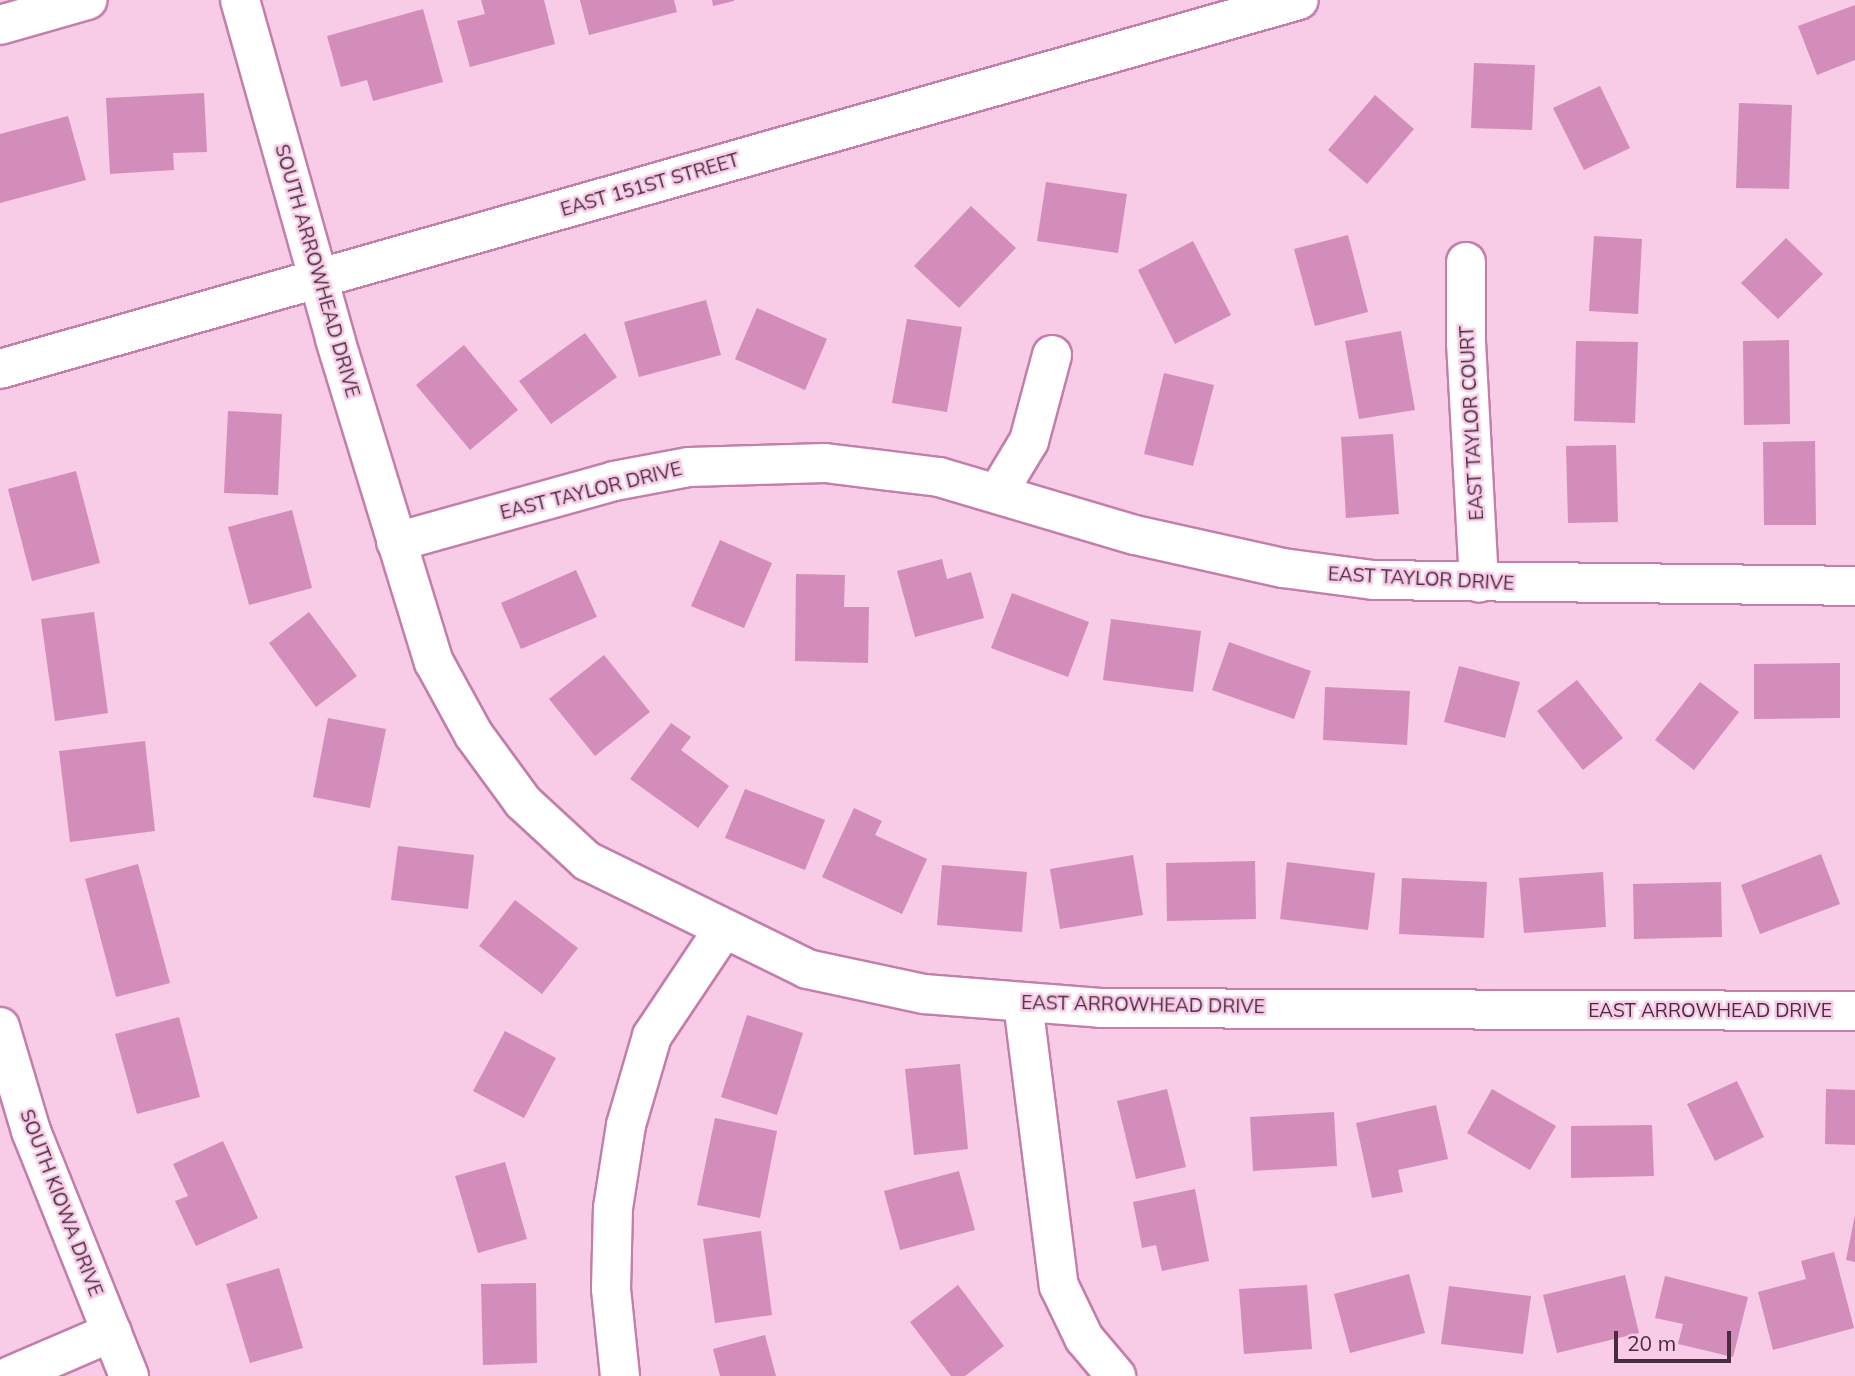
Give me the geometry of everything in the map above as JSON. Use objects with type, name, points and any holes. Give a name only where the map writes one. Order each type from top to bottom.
[{"type":"street","points":[[0,25],[87,0]]},
{"type":"street","name":"SOUTH ARROWHEAD DRIVE","points":[[240,0],[396,542]]},
{"type":"street","name":"EAST 151ST STREET","points":[[0,369],[1299,0]]},
{"type":"street","name":"EAST TAYLOR COURT","points":[[1466,262],[1479,583]]},
{"type":"street","points":[[997,494],[1029,441],[1052,355]]},
{"type":"street","name":"EAST TAYLOR DRIVE","points":[[396,542],[614,481],[689,467],[825,463],[939,477],[1135,535],[1283,568],[1373,580],[1855,586]]},
{"type":"street","name":"EAST ARROWHEAD DRIVE","points":[[396,542],[434,662],[474,734],[523,802],[586,861],[807,969],[924,994],[1100,1008],[1855,1011]]},
{"type":"street","points":[[620,1376],[611,1289],[613,1208],[626,1125],[652,1036],[723,930]]},
{"type":"street","points":[[1023,1003],[1059,1286],[1084,1338],[1116,1376]]},
{"type":"street","name":"SOUTH KIOWA DRIVE","points":[[0,1027],[31,1131],[129,1376]]},
{"type":"street","points":[[10,1376],[112,1332]]},
{"type":"building","points":[[481,0],[544,0],[555,44],[470,67],[457,21],[485,14]]},
{"type":"building","points":[[580,0],[674,0],[677,12],[589,35]]},
{"type":"building","points":[[712,0],[734,0],[734,1],[713,6]]},
{"type":"building","points":[[1855,5],[1855,60],[1817,75],[1798,26]]},
{"type":"building","points":[[423,9],[443,82],[373,101],[367,80],[341,87],[327,36]]},
{"type":"building","points":[[1474,63],[1535,65],[1532,130],[1471,128]]},
{"type":"building","points":[[1600,86],[1630,148],[1584,170],[1553,108]]},
{"type":"building","points":[[204,93],[207,152],[173,153],[174,170],[110,174],[106,98]]},
{"type":"building","points":[[1375,95],[1414,129],[1367,184],[1328,150]]},
{"type":"building","points":[[1739,103],[1792,105],[1789,189],[1736,188]]},
{"type":"building","points":[[68,116],[86,180],[0,203],[0,134]]},
{"type":"building","points":[[1046,182],[1127,194],[1118,253],[1037,241]]},
{"type":"building","points":[[971,206],[1016,248],[959,308],[914,266]]},
{"type":"building","points":[[1348,235],[1368,312],[1315,326],[1294,249]]},
{"type":"building","points":[[1594,236],[1642,239],[1638,314],[1589,311]]},
{"type":"building","points":[[1786,238],[1823,274],[1778,319],[1741,283]]},
{"type":"building","points":[[1193,241],[1231,315],[1175,344],[1138,270]]},
{"type":"building","points":[[706,300],[721,355],[639,377],[624,322]]},
{"type":"building","points":[[757,308],[827,339],[805,390],[735,359]]},
{"type":"building","points":[[907,319],[962,327],[947,412],[892,403]]},
{"type":"building","points":[[1401,331],[1415,410],[1359,419],[1345,341]]},
{"type":"building","points":[[585,333],[617,377],[551,424],[519,381]]},
{"type":"building","points":[[1789,340],[1790,424],[1744,425],[1743,341]]},
{"type":"building","points":[[1576,341],[1638,342],[1635,423],[1574,421]]},
{"type":"building","points":[[464,345],[518,410],[470,450],[416,385]]},
{"type":"building","points":[[1164,373],[1214,385],[1193,466],[1144,454]]},
{"type":"building","points":[[228,411],[282,414],[278,495],[224,493]]},
{"type":"building","points":[[1393,434],[1399,514],[1346,518],[1341,437]]},
{"type":"building","points":[[1815,441],[1816,525],[1764,525],[1763,442]]},
{"type":"building","points":[[1616,445],[1618,522],[1568,523],[1566,446]]},
{"type":"building","points":[[76,471],[100,563],[32,581],[8,489]]},
{"type":"building","points":[[292,510],[312,588],[249,605],[228,527]]},
{"type":"building","points":[[720,540],[772,563],[744,628],[691,606]]},
{"type":"building","points":[[942,559],[947,579],[971,572],[984,618],[915,637],[897,571]]},
{"type":"building","points":[[576,570],[597,617],[521,649],[501,603]]},
{"type":"building","points":[[796,574],[845,575],[844,607],[869,607],[868,663],[795,661]]},
{"type":"building","points":[[1012,593],[1089,622],[1068,677],[991,648]]},
{"type":"building","points":[[94,612],[108,713],[55,721],[41,619]]},
{"type":"building","points":[[309,612],[357,676],[316,707],[269,643]]},
{"type":"building","points":[[1111,619],[1201,631],[1193,692],[1103,680]]},
{"type":"building","points":[[1229,642],[1311,671],[1294,719],[1212,690]]},
{"type":"building","points":[[604,655],[650,712],[595,756],[549,699]]},
{"type":"building","points":[[1840,663],[1840,718],[1754,719],[1754,664]]},
{"type":"building","points":[[1459,666],[1520,682],[1505,738],[1444,722]]},
{"type":"building","points":[[1577,680],[1623,738],[1583,770],[1537,711]]},
{"type":"building","points":[[1700,682],[1739,712],[1694,770],[1655,740]]},
{"type":"building","points":[[1325,687],[1410,691],[1407,745],[1323,740]]},
{"type":"building","points":[[328,718],[386,729],[370,808],[313,797]]},
{"type":"building","points":[[671,723],[691,737],[681,750],[729,786],[698,828],[630,779]]},
{"type":"building","points":[[145,741],[155,831],[70,842],[59,751]]},
{"type":"building","points":[[745,789],[825,820],[805,870],[725,838]]},
{"type":"building","points":[[854,808],[882,821],[875,835],[927,859],[902,914],[822,877]]},
{"type":"building","points":[[398,846],[474,855],[468,909],[391,900]]},
{"type":"building","points":[[1821,854],[1840,904],[1760,934],[1741,885]]},
{"type":"building","points":[[1133,855],[1143,915],[1060,929],[1050,869]]},
{"type":"building","points":[[1255,861],[1256,919],[1167,921],[1166,863]]},
{"type":"building","points":[[1287,862],[1375,873],[1368,930],[1280,919]]},
{"type":"building","points":[[138,864],[170,983],[116,997],[85,879]]},
{"type":"building","points":[[942,865],[1027,872],[1022,932],[937,925]]},
{"type":"building","points":[[1603,872],[1606,927],[1524,933],[1519,878]]},
{"type":"building","points":[[1402,878],[1487,882],[1484,938],[1399,934]]},
{"type":"building","points":[[1721,882],[1722,937],[1634,939],[1633,884]]},
{"type":"building","points":[[515,900],[578,948],[542,994],[479,946]]},
{"type":"building","points":[[747,1015],[803,1033],[777,1115],[721,1097]]},
{"type":"building","points":[[179,1017],[200,1097],[137,1114],[115,1034]]},
{"type":"building","points":[[505,1031],[556,1058],[524,1118],[473,1091]]},
{"type":"building","points":[[960,1064],[968,1149],[914,1155],[905,1069]]},
{"type":"building","points":[[1737,1081],[1764,1137],[1715,1161],[1687,1104]]},
{"type":"building","points":[[1167,1089],[1186,1167],[1136,1179],[1117,1101]]},
{"type":"building","points":[[1492,1089],[1556,1126],[1530,1170],[1467,1133]]},
{"type":"building","points":[[1826,1089],[1855,1090],[1855,1145],[1825,1144]]},
{"type":"building","points":[[1436,1105],[1448,1159],[1398,1170],[1403,1192],[1372,1198],[1356,1123]]},
{"type":"building","points":[[1334,1112],[1337,1166],[1253,1171],[1250,1117]]},
{"type":"building","points":[[715,1118],[777,1131],[760,1218],[697,1205]]},
{"type":"building","points":[[1652,1125],[1654,1176],[1571,1178],[1571,1126]]},
{"type":"building","points":[[223,1141],[258,1218],[196,1246],[175,1201],[188,1196],[173,1164]]},
{"type":"building","points":[[505,1162],[527,1239],[478,1253],[455,1176]]},
{"type":"building","points":[[959,1171],[975,1230],[900,1250],[884,1191]]},
{"type":"building","points":[[1195,1189],[1209,1261],[1162,1271],[1156,1245],[1142,1248],[1133,1202]]},
{"type":"building","points":[[1855,1215],[1855,1262],[1846,1260]]},
{"type":"building","points":[[761,1231],[772,1315],[715,1323],[703,1239]]},
{"type":"building","points":[[1834,1252],[1854,1328],[1773,1350],[1758,1292],[1806,1279],[1801,1261]]},
{"type":"building","points":[[279,1268],[303,1348],[250,1363],[226,1284]]},
{"type":"building","points":[[1409,1274],[1425,1333],[1350,1353],[1334,1294]]},
{"type":"building","points":[[1625,1275],[1639,1333],[1557,1353],[1543,1295]]},
{"type":"building","points":[[1665,1276],[1748,1297],[1733,1357],[1678,1344],[1683,1324],[1655,1318]]},
{"type":"building","points":[[536,1283],[537,1363],[483,1365],[481,1284]]},
{"type":"building","points":[[958,1285],[1004,1346],[965,1376],[951,1376],[910,1322]]},
{"type":"building","points":[[1307,1285],[1312,1349],[1244,1354],[1239,1289]]},
{"type":"building","points":[[1449,1286],[1531,1296],[1523,1354],[1441,1344]]},
{"type":"building","points":[[765,1335],[776,1376],[720,1376],[713,1349]]}]
